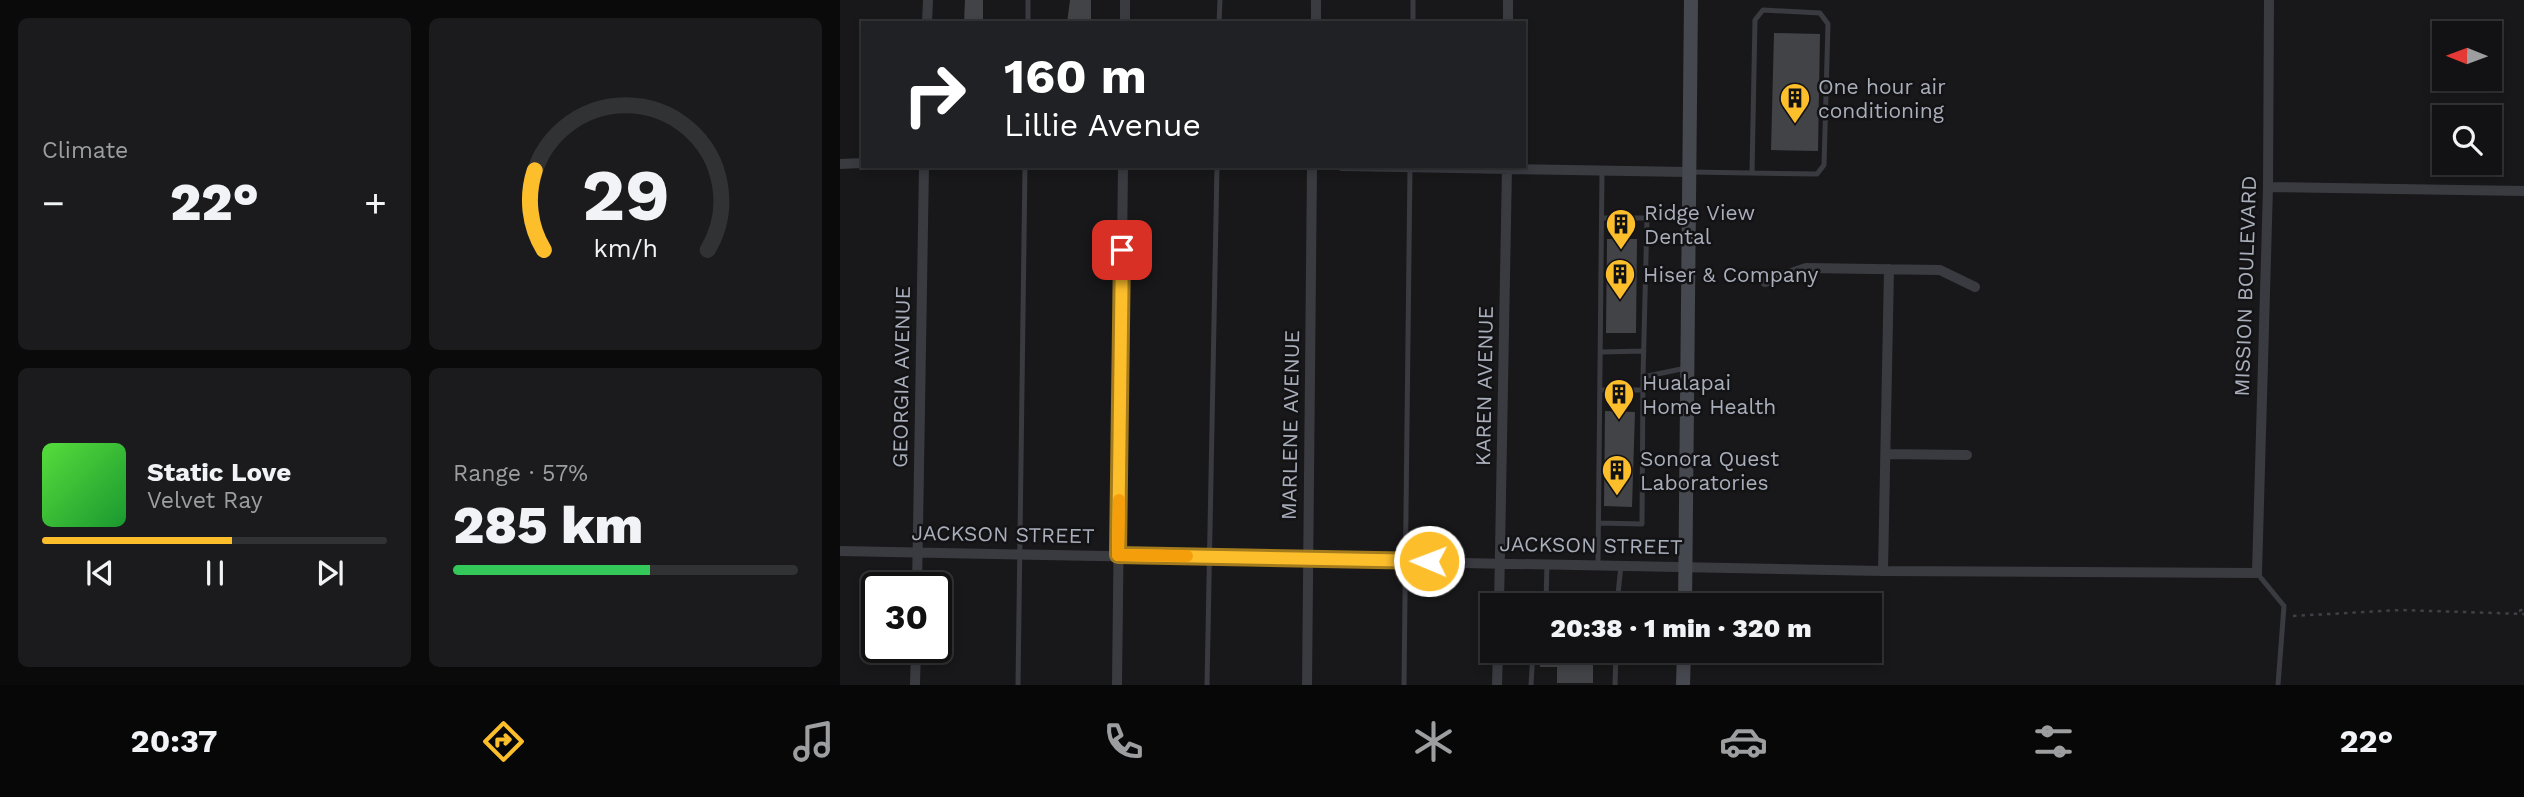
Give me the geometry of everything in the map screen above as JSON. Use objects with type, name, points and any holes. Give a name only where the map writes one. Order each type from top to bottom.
[{"type":"main road","points":[[1685,593],[1690,0]]},
{"type":"main road","points":[[1684,663],[1684,685]]},
{"type":"street","points":[[927,21],[928,0]]},
{"type":"street","points":[[1125,0],[1125,21]]},
{"type":"street","points":[[1316,0],[1316,21]]},
{"type":"street","points":[[1508,0],[1508,21]]},
{"type":"street","name":"MISSION BOULEVARD","points":[[2257,573],[2268,187],[2269,0]]},
{"type":"street","points":[[840,164],[861,163]]},
{"type":"street","name":"GEORGIA AVENUE","points":[[916,572],[924,168]]},
{"type":"street","points":[[1116,685],[1123,168]]},
{"type":"street","name":"MARLENE AVENUE","points":[[1307,685],[1312,168]]},
{"type":"street","points":[[1507,168],[1688,172]]},
{"type":"street","name":"KAREN AVENUE","points":[[1499,593],[1507,168]]},
{"type":"street","points":[[2268,187],[2524,191]]},
{"type":"street","points":[[1765,282],[1806,268],[1940,270],[1975,287]]},
{"type":"street","points":[[1883,571],[1889,269]]},
{"type":"street","points":[[1886,454],[1967,455]]},
{"type":"street","name":"JACKSON STREET","points":[[840,551],[1883,571],[2257,573]]},
{"type":"street","points":[[915,685],[916,663]]},
{"type":"street","points":[[1497,685],[1498,663]]},
{"type":"lane","points":[[1028,0],[1028,21]]},
{"type":"lane","points":[[1219,21],[1220,0]]},
{"type":"lane","points":[[1412,21],[1413,0]]},
{"type":"lane","points":[[1688,172],[1752,173],[1817,174],[1824,165],[1828,24],[1820,13],[1763,10],[1755,20],[1752,173]]},
{"type":"lane","points":[[1018,685],[1025,168]]},
{"type":"lane","points":[[1207,685],[1217,168]]},
{"type":"lane","points":[[1404,685],[1410,168]]},
{"type":"lane","points":[[1598,564],[1602,171]]},
{"type":"lane","points":[[1599,523],[1642,524],[1647,218],[1602,218]]},
{"type":"lane","points":[[1601,352],[1644,351]]},
{"type":"lane","points":[[1643,377],[1686,368]]},
{"type":"lane","points":[[1600,390],[1643,390]]},
{"type":"lane","points":[[1546,593],[1547,563]]},
{"type":"lane","points":[[1618,593],[1622,564]]},
{"type":"lane","points":[[2257,573],[2284,606],[2277,685]]},
{"type":"lane","points":[[1531,685],[1532,663]]},
{"type":"lane","points":[[1615,685],[1616,663]]},
{"type":"path","points":[[2283,618],[2401,610],[2524,611]]},
{"type":"path","points":[[2519,611],[2524,611]]},
{"type":"building","points":[[965,0],[983,0],[983,21],[964,21]]},
{"type":"building","points":[[1070,0],[1091,0],[1091,21],[1067,21]]},
{"type":"building","points":[[1774,33],[1820,34],[1818,151],[1771,150]]},
{"type":"building","points":[[1607,239],[1637,239],[1636,333],[1606,333]]},
{"type":"building","points":[[1605,411],[1635,412],[1632,507],[1604,506]]},
{"type":"building","points":[[1540,663],[1593,663],[1593,683],[1557,683],[1557,667],[1540,667]]},
{"type":"slow traffic","points":[[1119,500],[1118,555],[1187,556]]},
{"type":"place","name":"One hour air conditioning","points":[[1795,125]]},
{"type":"place","name":"Ridge View Dental","points":[[1621,251]]},
{"type":"place","name":"Hiser & Company","points":[[1620,301]]},
{"type":"place","name":"Hualapai Home Health","points":[[1619,421]]},
{"type":"place","name":"Sonora Quest Laboratories","points":[[1617,497]]},
{"type":"route","points":[[1122,250],[1118,555],[1429,561]]}]
